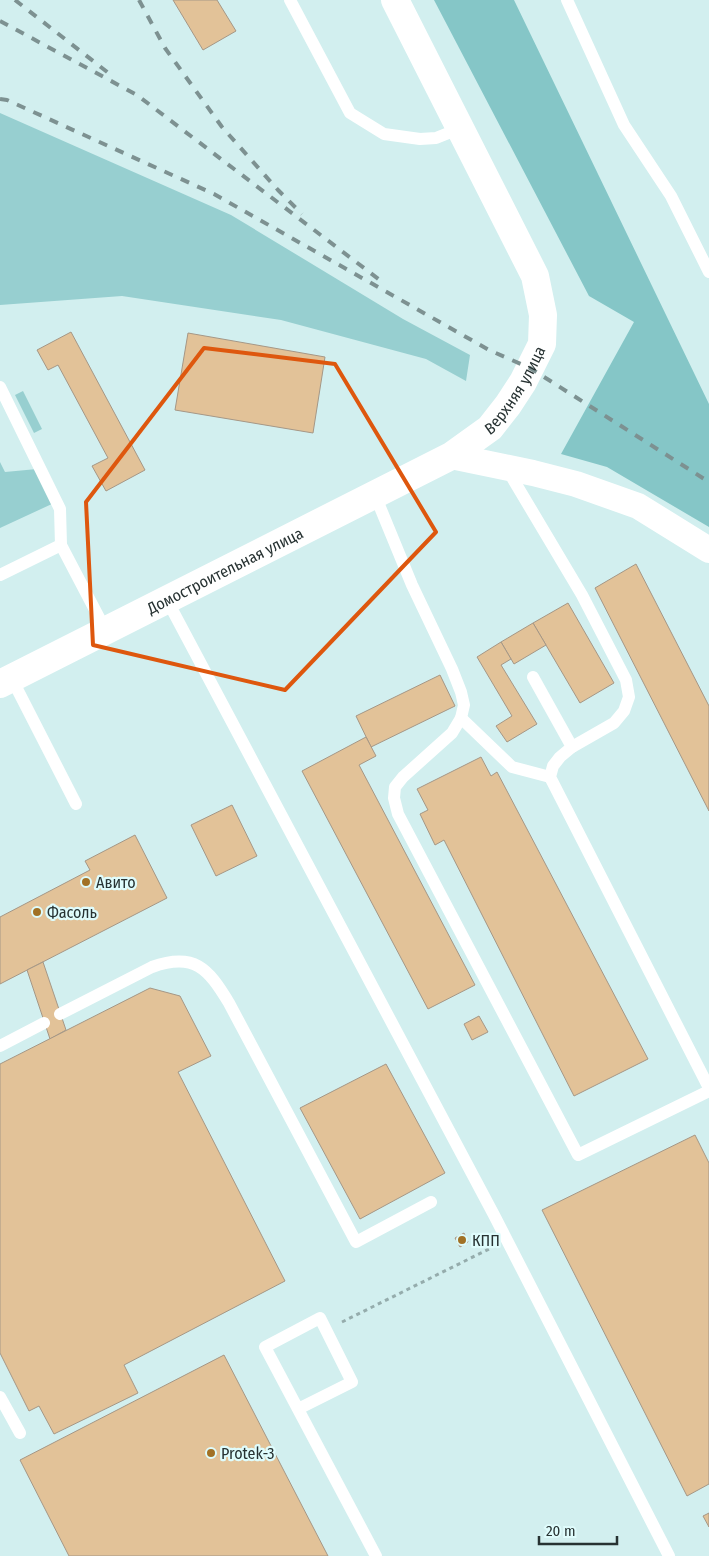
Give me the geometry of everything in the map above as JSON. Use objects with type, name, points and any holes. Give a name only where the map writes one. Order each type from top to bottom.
[{"type":"street","name":"Верхняя улица","points":[[395,0],[535,276],[543,315],[542,344],[523,382],[508,405],[490,428],[451,456]]},
{"type":"street","points":[[451,456],[576,484],[638,506],[709,550]]},
{"type":"street","name":"Домостроительная улица","points":[[6,682],[451,456]]},
{"type":"lane","points":[[290,0],[350,113],[384,134],[420,139],[436,138],[461,128]]},
{"type":"lane","points":[[567,0],[624,125],[671,196],[709,272]]},
{"type":"lane","points":[[0,387],[60,509],[61,545],[106,631]]},
{"type":"lane","points":[[375,495],[412,585],[452,669],[464,705],[461,718],[452,733],[402,777],[395,787],[394,798],[398,814],[578,1155],[709,1089],[550,777],[553,766],[572,747],[614,724],[624,711],[629,697],[626,680],[582,595],[507,469]]},
{"type":"lane","points":[[0,575],[61,545]]},
{"type":"lane","points":[[167,600],[507,1240],[669,1556]]},
{"type":"lane","points":[[533,677],[572,747]]},
{"type":"lane","points":[[6,682],[76,804]]},
{"type":"lane","points":[[461,718],[512,767],[550,777]]},
{"type":"lane","points":[[60,1014],[165,962],[181,960],[195,964],[207,972],[224,994],[356,1242],[431,1202]]},
{"type":"lane","points":[[0,1046],[44,1023]]},
{"type":"lane","points":[[298,1409],[352,1382],[320,1318],[265,1347],[376,1556]]},
{"type":"lane","points":[[0,1397],[20,1433]]},
{"type":"path","points":[[326,1330],[507,1240]]},
{"type":"highlighted area","points":[[204,348],[335,364],[436,532],[285,690],[93,645],[86,502]]},
{"type":"shaded area","points":[[434,0],[514,0],[709,404],[709,527],[607,467],[561,454],[634,322],[589,296]]},
{"type":"shaded area","points":[[0,113],[231,215],[403,319],[470,355],[466,381],[426,359],[281,320],[122,296],[0,305]]},
{"type":"shaded area","points":[[23,391],[42,429],[34,433],[15,395]]},
{"type":"shaded area","points":[[0,462],[5,472],[37,469],[54,503],[0,528]]},
{"type":"building","points":[[173,0],[217,0],[236,31],[203,50]]},
{"type":"building","points":[[71,332],[145,470],[106,491],[92,466],[108,458],[58,365],[48,370],[37,350]]},
{"type":"building","points":[[188,333],[325,357],[313,433],[175,410]]},
{"type":"building","points":[[636,564],[709,706],[709,811],[595,588]]},
{"type":"building","points":[[568,603],[614,683],[580,703],[533,623]]},
{"type":"building","points":[[533,623],[546,645],[514,664],[501,642]]},
{"type":"building","points":[[501,642],[511,659],[501,665],[537,724],[507,742],[496,726],[512,716],[477,657]]},
{"type":"building","points":[[440,675],[455,706],[371,747],[356,716]]},
{"type":"building","points":[[366,737],[376,756],[359,765],[475,985],[428,1009],[302,771]]},
{"type":"building","points":[[481,757],[491,776],[497,772],[648,1059],[574,1096],[444,840],[435,845],[420,814],[428,810],[417,789]]},
{"type":"building","points":[[232,805],[257,856],[216,876],[191,825]]},
{"type":"building","points":[[135,835],[167,898],[0,984],[0,917],[90,870],[85,861]]},
{"type":"building","points":[[43,962],[66,1030],[50,1039],[27,970]]},
{"type":"building","points":[[150,988],[180,996],[211,1056],[178,1072],[285,1281],[124,1365],[138,1393],[54,1434],[39,1406],[29,1411],[0,1353],[0,1064]]},
{"type":"building","points":[[479,1016],[488,1032],[472,1040],[464,1024]]},
{"type":"building","points":[[386,1064],[445,1173],[360,1219],[300,1108]]},
{"type":"building","points":[[695,1135],[709,1163],[709,1484],[687,1496],[542,1210]]},
{"type":"building","name":"КПП","points":[[464,1233],[468,1242],[460,1247],[455,1238]]},
{"type":"building","points":[[224,1355],[328,1556],[69,1556],[20,1460]]},
{"type":"building","points":[[709,1513],[709,1527],[703,1516]]},
{"type":"railway","points":[[15,0],[111,75]]},
{"type":"railway","points":[[139,0],[165,48],[222,127],[302,214]]},
{"type":"railway","points":[[0,21],[137,95],[381,281]]},
{"type":"railway","points":[[0,99],[7,100],[214,194],[489,350],[530,368],[709,482]]},
{"type":"place","name":"Авито","points":[[86,882]]},
{"type":"place","name":"Фасоль","points":[[37,912]]},
{"type":"place","name":"КПП","points":[[462,1240]]},
{"type":"place","name":"Protek-3","points":[[211,1453]]}]
